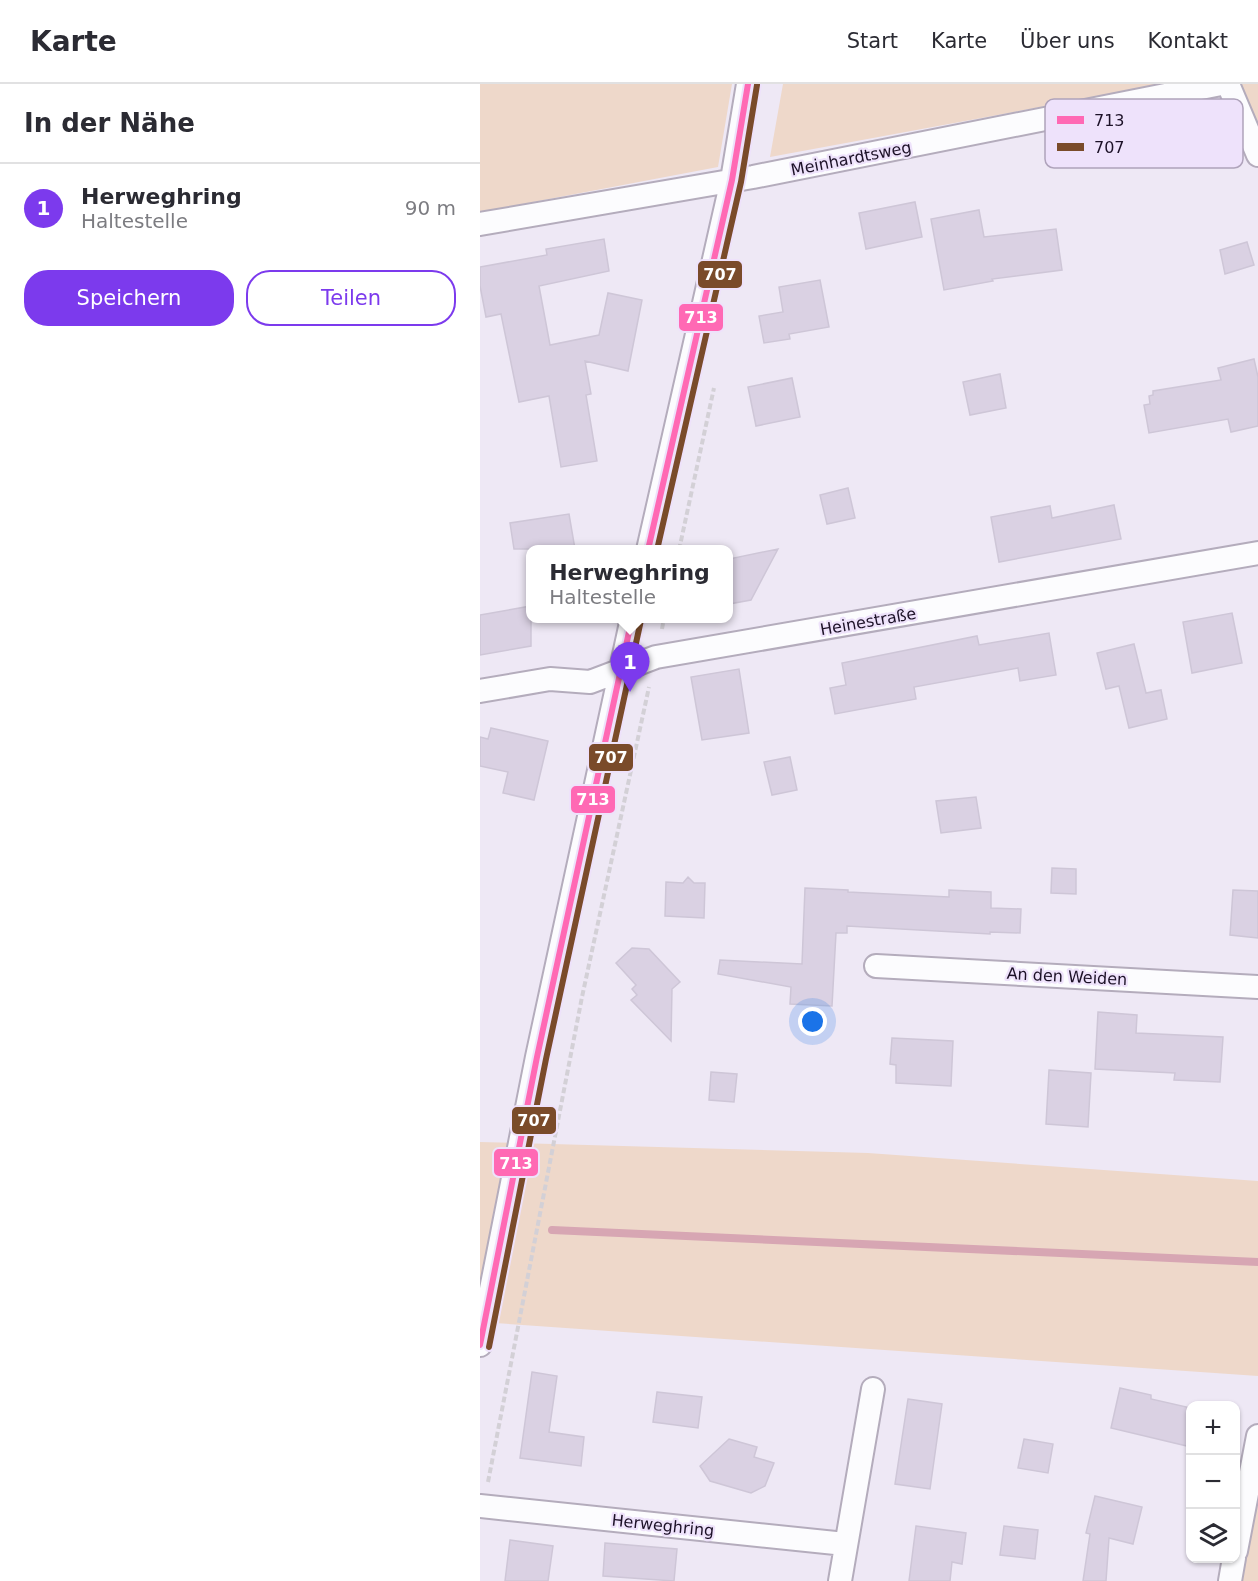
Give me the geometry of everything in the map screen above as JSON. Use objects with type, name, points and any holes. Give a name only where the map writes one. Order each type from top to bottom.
[{"type":"street","points":[[649,545],[732,180],[748,84]]},
{"type":"street","name":"Meinhardtsweg","points":[[1145,99],[1221,84]]},
{"type":"street","points":[[1228,84],[1234,99]]},
{"type":"street","name":"Meinhardtsweg","points":[[480,224],[732,180],[1045,119]]},
{"type":"street","points":[[1243,120],[1258,155]]},
{"type":"street","name":"Heinestraße","points":[[480,691],[550,679],[590,682],[656,657],[1258,553]]},
{"type":"street","points":[[480,1345],[537,1057],[631,623]]},
{"type":"street","name":"An den Weiden","points":[[876,966],[1258,987]]},
{"type":"street","points":[[840,1581],[873,1389]]},
{"type":"street","points":[[1240,1530],[1258,1436]]},
{"type":"street","name":"Herweghring","points":[[482,1507],[845,1544]]},
{"type":"street","points":[[1230,1581],[1233,1563]]},
{"type":"path","points":[[482,1507],[582,997],[663,623]]},
{"type":"shaded area","points":[[480,84],[732,84],[718,167],[480,212]]},
{"type":"shaded area","points":[[783,84],[1160,85],[1084,99],[1045,99],[1045,106],[770,157]]},
{"type":"shaded area","points":[[1239,84],[1258,84],[1258,137]]},
{"type":"shaded area","points":[[480,1142],[868,1153],[1258,1181],[1258,1376],[480,1322]]},
{"type":"shaded area","points":[[1258,1467],[1258,1581],[1241,1581],[1249,1542]]},
{"type":"building","points":[[915,202],[922,237],[866,249],[859,213]]},
{"type":"building","points":[[979,210],[984,237],[1056,229],[1062,270],[992,279],[993,281],[944,290],[931,219]]},
{"type":"building","points":[[604,239],[609,271],[539,286],[550,345],[599,335],[608,293],[642,300],[628,371],[585,361],[591,394],[586,395],[597,461],[561,467],[549,396],[519,402],[501,314],[486,317],[480,286],[480,267],[547,255],[546,249]]},
{"type":"building","points":[[1247,242],[1254,265],[1225,274],[1220,250]]},
{"type":"building","points":[[820,280],[829,327],[789,334],[790,339],[764,343],[759,316],[783,312],[779,287]]},
{"type":"building","points":[[1254,359],[1258,377],[1258,426],[1231,432],[1228,419],[1149,433],[1144,405],[1150,404],[1149,396],[1153,395],[1153,391],[1221,380],[1218,368]]},
{"type":"building","points":[[1000,374],[1006,408],[970,415],[963,382]]},
{"type":"building","points":[[792,378],[800,417],[756,426],[748,387]]},
{"type":"building","points":[[848,488],[855,518],[827,524],[820,495]]},
{"type":"building","points":[[1114,505],[1121,539],[999,562],[991,517],[1050,506],[1052,518]]},
{"type":"building","points":[[569,514],[574,545],[526,545],[526,549],[514,549],[510,523]]},
{"type":"building","points":[[778,549],[751,600],[733,603],[733,558]]},
{"type":"building","points":[[526,607],[526,623],[531,623],[531,646],[480,655],[480,615]]},
{"type":"building","points":[[1232,613],[1242,663],[1192,673],[1183,622]]},
{"type":"building","points":[[1049,633],[1056,675],[1020,681],[1018,668],[914,687],[916,699],[835,714],[830,688],[846,685],[842,663],[977,636],[979,645]]},
{"type":"building","points":[[1134,644],[1146,693],[1161,690],[1167,719],[1129,728],[1119,686],[1106,689],[1097,653]]},
{"type":"building","points":[[739,669],[749,733],[702,740],[691,677]]},
{"type":"building","points":[[491,728],[548,741],[534,800],[503,793],[508,772],[480,766],[480,737],[488,739]]},
{"type":"building","points":[[790,757],[797,790],[772,795],[764,762]]},
{"type":"building","points":[[976,797],[981,828],[941,833],[936,801]]},
{"type":"building","points":[[1052,868],[1076,869],[1076,894],[1051,893]]},
{"type":"building","points":[[688,877],[694,883],[705,883],[704,918],[665,916],[666,882],[683,883]]},
{"type":"building","points":[[805,888],[949,897],[949,890],[991,892],[991,908],[1021,909],[1020,933],[990,932],[990,934],[847,926],[847,933],[836,933],[832,1006],[790,1004],[791,987],[718,974],[720,960],[802,964]]},
{"type":"building","points":[[1233,890],[1258,891],[1258,938],[1230,935]]},
{"type":"building","points":[[632,948],[649,949],[680,982],[672,989],[671,1041],[631,1000],[637,995],[632,989],[636,985],[616,963]]},
{"type":"building","points":[[1098,1012],[1137,1015],[1136,1033],[1223,1037],[1220,1082],[1174,1080],[1175,1073],[1095,1069]]},
{"type":"building","points":[[892,1038],[953,1041],[951,1086],[896,1083],[896,1065],[890,1064]]},
{"type":"building","points":[[1049,1070],[1091,1073],[1088,1127],[1046,1124]]},
{"type":"building","points":[[711,1072],[737,1074],[734,1102],[709,1100]]},
{"type":"building","points":[[532,1372],[557,1376],[549,1432],[584,1437],[581,1466],[520,1458]]},
{"type":"building","points":[[1120,1388],[1151,1395],[1151,1399],[1186,1407],[1186,1446],[1111,1428]]},
{"type":"building","points":[[657,1392],[702,1397],[698,1428],[653,1422]]},
{"type":"building","points":[[908,1399],[942,1404],[930,1489],[895,1484]]},
{"type":"building","points":[[729,1439],[757,1447],[754,1457],[774,1463],[765,1486],[751,1493],[710,1481],[700,1466]]},
{"type":"building","points":[[1024,1439],[1053,1444],[1048,1473],[1018,1468]]},
{"type":"building","points":[[1095,1496],[1142,1507],[1133,1544],[1109,1538],[1106,1581],[1083,1581],[1090,1534],[1086,1533]]},
{"type":"building","points":[[916,1526],[966,1533],[962,1564],[952,1562],[950,1581],[909,1581]]},
{"type":"building","points":[[1004,1526],[1038,1530],[1035,1559],[1000,1555]]},
{"type":"building","points":[[510,1540],[553,1546],[548,1581],[505,1581]]},
{"type":"building","points":[[605,1543],[677,1549],[674,1581],[603,1576]]},
{"type":"waterway","points":[[552,1230],[1258,1262]]},
{"type":"transit line","name":"713","points":[[649,545],[732,180],[748,84]]},
{"type":"transit line","name":"707","points":[[658,545],[741,182],[757,85]]},
{"type":"transit line","name":"713","points":[[480,1345],[537,1057],[631,623]]},
{"type":"transit line","name":"707","points":[[489,1347],[546,1059],[640,623]]},
{"type":"place","name":"Herweghring","points":[[630,692]]}]
